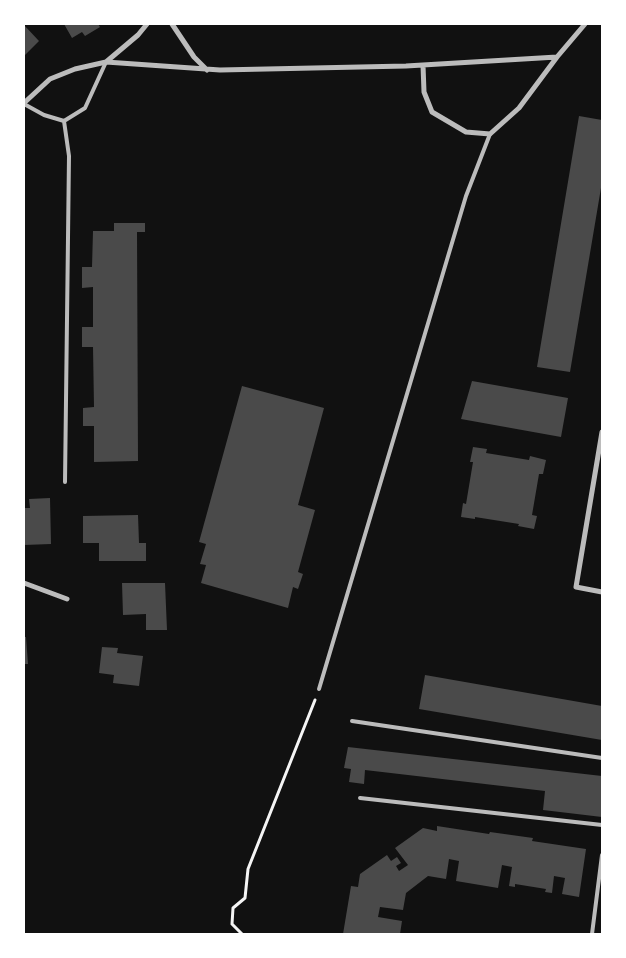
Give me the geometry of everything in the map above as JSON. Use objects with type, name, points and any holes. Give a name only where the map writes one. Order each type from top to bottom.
[{"type":"street","points":[[106,62],[138,35],[147,24]]},
{"type":"street","points":[[172,24],[194,57],[208,70]]},
{"type":"street","points":[[423,65],[424,92],[432,112],[466,132],[490,134],[519,108],[557,57],[585,24]]},
{"type":"street","points":[[24,104],[50,79],[75,69],[106,62],[208,70],[423,65],[557,57]]},
{"type":"street","points":[[602,432],[576,587],[602,592]]},
{"type":"street","points":[[24,583],[67,598]]},
{"type":"lane","points":[[24,104],[44,115],[64,121],[86,108],[106,62]]},
{"type":"lane","points":[[64,121],[69,156],[65,482]]},
{"type":"lane","points":[[319,689],[466,196],[490,134]]},
{"type":"lane","points":[[352,721],[602,758]]},
{"type":"lane","points":[[360,798],[602,825]]},
{"type":"lane","points":[[592,934],[602,855]]},
{"type":"path","points":[[242,934],[232,924],[233,908],[246,898],[248,869],[319,689]]},
{"type":"building","points":[[64,24],[98,24],[100,27],[85,36],[82,32],[72,38]]},
{"type":"building","points":[[24,25],[39,41],[24,56]]},
{"type":"building","points":[[579,116],[602,120],[602,182],[570,372],[537,367]]},
{"type":"building","points":[[114,223],[145,223],[145,232],[137,232],[138,461],[94,462],[94,426],[83,426],[83,408],[94,407],[93,347],[82,347],[82,327],[93,327],[93,287],[82,288],[82,267],[92,267],[93,231],[114,231]]},
{"type":"building","points":[[472,381],[568,398],[561,437],[461,419]]},
{"type":"building","points":[[242,386],[324,408],[298,505],[315,510],[298,572],[303,574],[298,589],[293,587],[288,608],[201,583],[206,565],[200,564],[206,544],[199,542]]},
{"type":"building","points":[[473,447],[487,449],[486,453],[529,460],[530,456],[546,460],[543,474],[539,474],[532,515],[537,516],[534,529],[518,526],[519,524],[475,517],[475,519],[461,517],[463,503],[466,504],[473,462],[470,462]]},
{"type":"building","points":[[50,498],[51,544],[24,545],[24,508],[30,508],[29,499]]},
{"type":"building","points":[[138,515],[139,543],[146,543],[146,561],[99,561],[99,543],[83,543],[83,516]]},
{"type":"building","points":[[122,583],[165,583],[167,630],[146,630],[146,614],[123,615]]},
{"type":"building","points":[[24,637],[26,637],[28,664],[24,664]]},
{"type":"building","points":[[102,647],[118,648],[117,653],[143,656],[139,686],[113,683],[114,675],[99,673]]},
{"type":"building","points":[[425,675],[602,706],[602,740],[419,709]]},
{"type":"building","points":[[348,747],[602,776],[602,817],[543,810],[545,791],[365,770],[364,784],[349,782],[351,769],[344,768]]},
{"type":"building","points":[[437,826],[533,838],[532,841],[586,849],[579,897],[562,894],[565,878],[554,876],[552,893],[545,892],[546,889],[515,884],[515,887],[509,886],[512,867],[502,865],[498,888],[456,881],[459,861],[449,859],[446,879],[428,876],[406,893],[403,910],[380,907],[378,917],[402,921],[400,934],[343,934],[351,886],[358,887],[360,874],[387,855],[391,861],[397,857],[401,863],[396,866],[399,871],[408,865],[395,848],[423,828],[437,831]]}]
